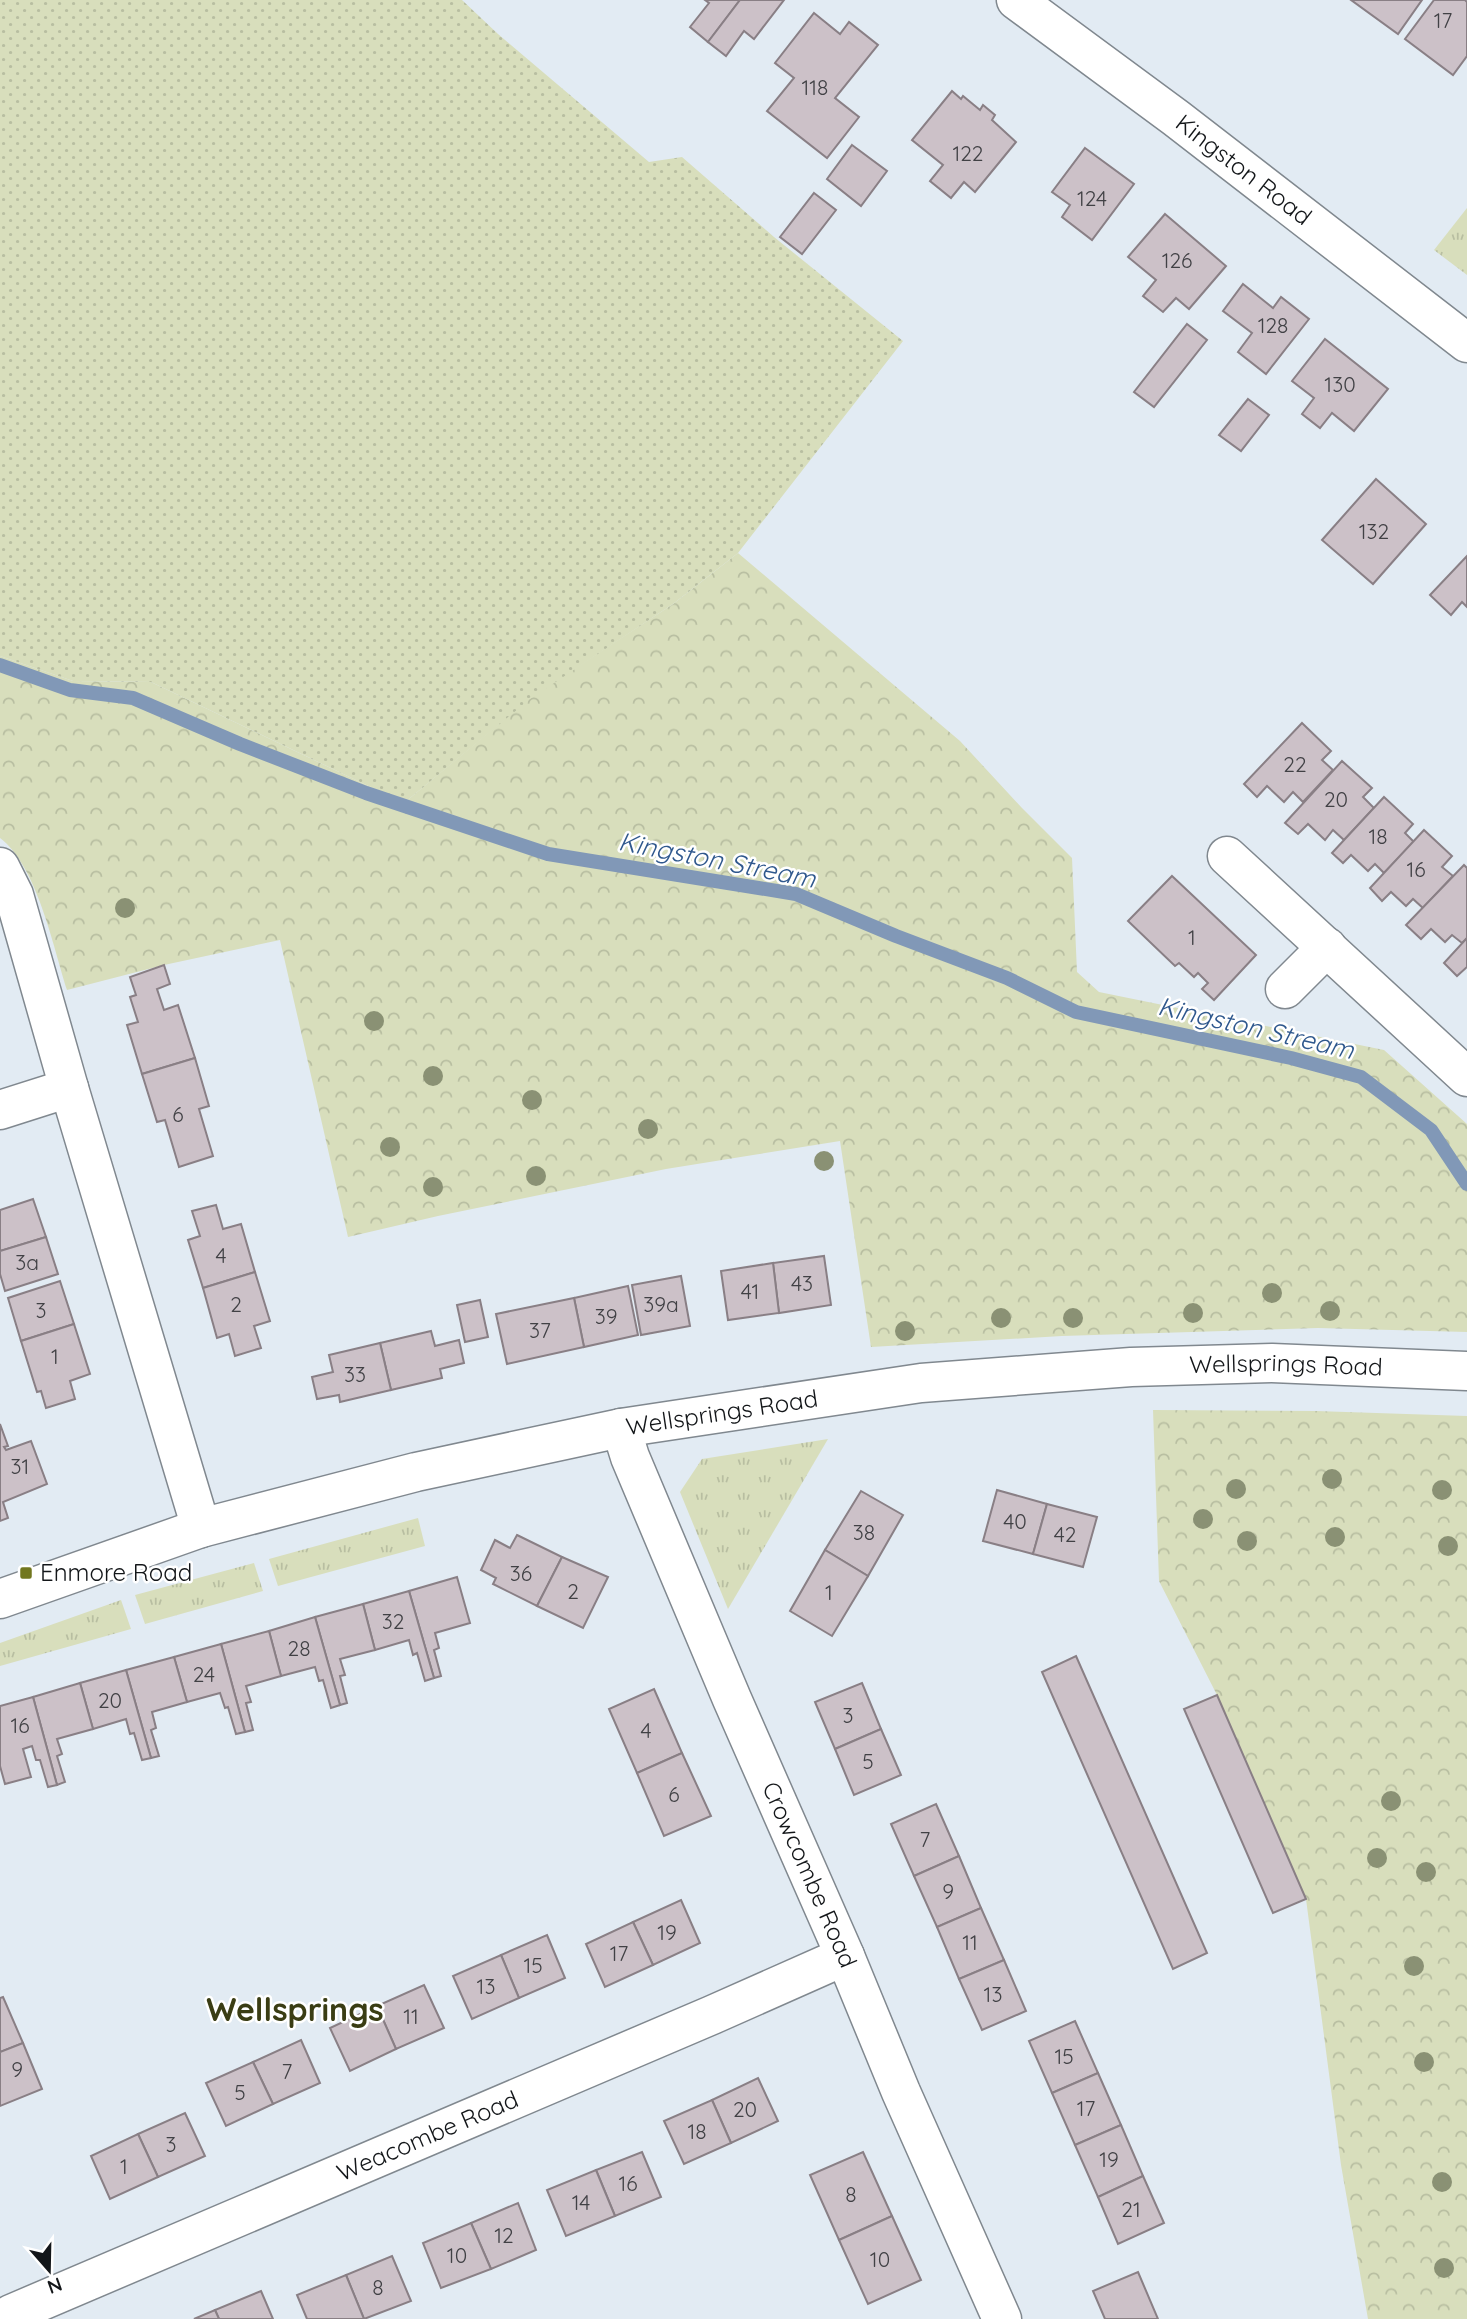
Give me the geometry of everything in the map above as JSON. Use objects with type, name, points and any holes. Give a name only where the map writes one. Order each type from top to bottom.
[{"type":"street","name":"Kingston Road","points":[[1016,0],[1187,126],[1467,343]]},
{"type":"street","points":[[1227,856],[1467,1077]]},
{"type":"street","points":[[0,867],[14,895],[201,1528]]},
{"type":"street","points":[[1285,989],[1327,947]]},
{"type":"street","points":[[0,1110],[69,1088]]},
{"type":"street","name":"Wellsprings Road","points":[[0,1599],[201,1528],[416,1472],[621,1428],[920,1383],[1131,1367],[1272,1363],[1467,1371]]},
{"type":"street","name":"Crowcombe Road","points":[[621,1428],[629,1457],[732,1699],[1002,2319]]},
{"type":"street","name":"Weacombe Road","points":[[8,2307],[687,2026],[845,1956]]},
{"type":"green space","points":[[0,0],[462,0],[498,34],[649,162],[682,157],[774,237],[903,341],[738,553],[673,604],[530,699],[404,803],[151,682],[73,681],[0,656]]},
{"type":"green space","points":[[1467,208],[1467,275],[1434,250]]},
{"type":"green space","points":[[738,553],[960,741],[1072,858],[1077,972],[1099,992],[1384,1050],[1467,1124],[1467,1332],[1318,1328],[1062,1336],[871,1347],[840,1141],[666,1169],[348,1237],[280,940],[164,965],[67,990],[34,887],[13,851],[0,838],[0,656],[73,681],[151,682],[404,803],[530,698],[673,604]]},
{"type":"green space","points":[[1153,1410],[1316,1411],[1467,1416],[1467,2319],[1368,2319],[1341,2165],[1306,1899],[1217,1695],[1159,1581]]},
{"type":"green space","points":[[828,1439],[728,1609],[680,1492],[702,1459]]},
{"type":"green space","points":[[418,1518],[425,1546],[278,1586],[269,1559]]},
{"type":"green space","points":[[254,1563],[263,1591],[145,1624],[135,1595]]},
{"type":"green space","points":[[121,1600],[131,1629],[0,1666],[0,1643]]},
{"type":"building","points":[[705,0],[740,0],[708,42],[690,27],[709,3]]},
{"type":"building","points":[[740,0],[784,0],[754,39],[744,31],[726,56],[708,42]]},
{"type":"building","points":[[1351,0],[1422,0],[1398,34]]},
{"type":"building","points":[[1434,0],[1467,2],[1467,56],[1453,75],[1405,39]]},
{"type":"building","points":[[814,13],[840,34],[849,22],[878,45],[835,98],[859,117],[827,158],[767,111],[794,78],[775,63]]},
{"type":"building","points":[[952,91],[980,110],[983,105],[995,115],[992,120],[1016,142],[975,192],[964,182],[951,198],[930,181],[943,165],[912,140]]},
{"type":"building","points":[[852,145],[887,171],[861,206],[827,179]]},
{"type":"building","points":[[1085,148],[1134,184],[1092,240],[1062,217],[1070,205],[1052,192]]},
{"type":"building","points":[[814,193],[836,210],[802,254],[780,237]]},
{"type":"building","points":[[1165,214],[1226,266],[1189,309],[1176,298],[1163,312],[1143,296],[1156,280],[1128,257]]},
{"type":"building","points":[[1243,284],[1273,308],[1281,297],[1309,319],[1266,374],[1238,352],[1252,333],[1223,311]]},
{"type":"building","points":[[1187,324],[1207,340],[1154,407],[1134,392]]},
{"type":"building","points":[[1325,339],[1388,389],[1354,431],[1332,413],[1320,428],[1302,414],[1314,398],[1292,381]]},
{"type":"building","points":[[1248,399],[1269,415],[1241,451],[1219,435]]},
{"type":"building","points":[[1376,479],[1426,524],[1373,584],[1322,540]]},
{"type":"building","points":[[1467,556],[1467,607],[1462,602],[1451,615],[1430,595]]},
{"type":"building","points":[[1302,723],[1331,751],[1322,760],[1333,770],[1303,802],[1293,792],[1284,802],[1267,786],[1257,797],[1244,784]]},
{"type":"building","points":[[1342,761],[1372,788],[1363,797],[1374,808],[1344,840],[1333,830],[1325,840],[1308,824],[1298,834],[1285,823]]},
{"type":"building","points":[[1384,797],[1413,824],[1405,833],[1414,842],[1384,873],[1375,864],[1368,871],[1351,855],[1343,863],[1332,853]]},
{"type":"building","points":[[1424,830],[1452,856],[1442,867],[1453,876],[1423,908],[1413,899],[1406,906],[1391,892],[1382,901],[1370,888]]},
{"type":"building","points":[[1464,865],[1467,868],[1467,938],[1462,943],[1452,935],[1445,942],[1431,929],[1421,939],[1406,925]]},
{"type":"building","points":[[1172,876],[1256,955],[1214,1000],[1202,989],[1208,983],[1198,973],[1194,977],[1179,963],[1175,966],[1128,921]]},
{"type":"building","points":[[1467,938],[1467,967],[1457,976],[1444,963]]},
{"type":"building","points":[[164,965],[170,984],[157,989],[164,1010],[178,1005],[195,1058],[142,1074],[127,1025],[138,1022],[130,997],[136,995],[130,977]]},
{"type":"building","points":[[195,1058],[209,1106],[199,1109],[213,1156],[179,1167],[165,1120],[157,1122],[142,1074]]},
{"type":"building","points":[[33,1199],[46,1237],[0,1251],[0,1210]]},
{"type":"building","points":[[216,1205],[223,1229],[241,1224],[255,1272],[203,1288],[188,1240],[200,1236],[192,1211]]},
{"type":"building","points":[[46,1237],[58,1274],[5,1291],[0,1274],[0,1251]]},
{"type":"building","points":[[824,1256],[831,1305],[779,1313],[773,1263]]},
{"type":"building","points":[[773,1263],[779,1313],[728,1320],[721,1271]]},
{"type":"building","points":[[255,1272],[270,1321],[254,1326],[261,1348],[235,1356],[229,1334],[217,1338],[203,1288]]},
{"type":"building","points":[[681,1276],[690,1326],[641,1335],[632,1285]]},
{"type":"building","points":[[60,1281],[74,1324],[21,1341],[8,1298]]},
{"type":"building","points":[[628,1286],[638,1335],[584,1347],[574,1298]]},
{"type":"building","points":[[574,1298],[584,1347],[507,1364],[496,1314]]},
{"type":"building","points":[[480,1300],[488,1337],[465,1342],[457,1305]]},
{"type":"building","points":[[74,1324],[90,1374],[70,1381],[75,1399],[46,1408],[41,1391],[37,1392],[21,1341]]},
{"type":"building","points":[[431,1331],[435,1346],[459,1340],[464,1363],[440,1369],[442,1378],[391,1390],[380,1343]]},
{"type":"building","points":[[380,1343],[391,1390],[340,1402],[339,1395],[317,1399],[312,1377],[333,1372],[329,1355]]},
{"type":"building","points":[[0,1424],[8,1446],[4,1447],[6,1450],[31,1441],[47,1484],[3,1502],[8,1518],[0,1521]]},
{"type":"building","points":[[997,1490],[1047,1504],[1033,1554],[983,1541]]},
{"type":"building","points":[[861,1491],[903,1515],[868,1576],[825,1550]]},
{"type":"building","points":[[1047,1504],[1097,1517],[1083,1567],[1033,1554]]},
{"type":"building","points":[[517,1535],[562,1557],[537,1606],[493,1584],[496,1578],[481,1570],[495,1540],[510,1548]]},
{"type":"building","points":[[825,1550],[868,1576],[832,1636],[790,1611]]},
{"type":"building","points":[[562,1557],[608,1577],[583,1628],[537,1606]]},
{"type":"building","points":[[457,1577],[470,1623],[435,1633],[439,1648],[434,1650],[441,1676],[434,1678],[409,1591]]},
{"type":"building","points":[[409,1591],[434,1678],[425,1681],[417,1653],[413,1655],[409,1640],[375,1650],[363,1604]]},
{"type":"building","points":[[363,1604],[375,1650],[340,1659],[345,1675],[340,1676],[347,1703],[340,1705],[315,1617]]},
{"type":"building","points":[[315,1617],[340,1705],[331,1708],[323,1680],[319,1681],[315,1667],[281,1676],[269,1631]]},
{"type":"building","points":[[269,1631],[281,1676],[246,1686],[251,1702],[246,1703],[253,1730],[245,1732],[221,1644]]},
{"type":"building","points":[[221,1644],[245,1732],[236,1734],[228,1707],[225,1708],[220,1693],[187,1702],[174,1657]]},
{"type":"building","points":[[1076,1656],[1207,1953],[1173,1969],[1042,1672]]},
{"type":"building","points":[[174,1657],[187,1702],[152,1712],[156,1728],[151,1730],[159,1756],[151,1758],[126,1670]]},
{"type":"building","points":[[126,1670],[151,1758],[142,1760],[134,1733],[130,1734],[126,1719],[93,1729],[80,1683]]},
{"type":"building","points":[[80,1683],[93,1729],[57,1739],[62,1754],[57,1756],[65,1782],[57,1785],[33,1697]]},
{"type":"building","points":[[862,1683],[881,1729],[835,1749],[815,1702]]},
{"type":"building","points":[[654,1689],[682,1753],[637,1773],[609,1709]]},
{"type":"building","points":[[1217,1695],[1306,1899],[1273,1913],[1184,1709]]},
{"type":"building","points":[[33,1697],[57,1785],[48,1787],[40,1760],[36,1760],[32,1746],[23,1749],[31,1777],[5,1784],[0,1766],[0,1706]]},
{"type":"building","points":[[881,1729],[901,1775],[854,1795],[835,1749]]},
{"type":"building","points":[[682,1753],[711,1816],[664,1836],[637,1773]]},
{"type":"building","points":[[936,1804],[959,1856],[914,1876],[891,1824]]},
{"type":"building","points":[[959,1856],[981,1908],[937,1927],[914,1876]]},
{"type":"building","points":[[681,1900],[700,1943],[653,1965],[633,1922]]},
{"type":"building","points":[[981,1908],[1004,1960],[959,1979],[937,1927]]},
{"type":"building","points":[[633,1922],[653,1965],[605,1987],[586,1944]]},
{"type":"building","points":[[547,1935],[565,1978],[519,1998],[501,1955]]},
{"type":"building","points":[[501,1955],[519,1998],[472,2019],[453,1976]]},
{"type":"building","points":[[1004,1960],[1026,2011],[982,2030],[959,1979]]},
{"type":"building","points":[[424,1985],[444,2028],[396,2049],[377,2006]]},
{"type":"building","points":[[3,1997],[23,2043],[0,2052],[0,1998]]},
{"type":"building","points":[[377,2006],[396,2049],[350,2071],[330,2028]]},
{"type":"building","points":[[1075,2021],[1098,2073],[1052,2093],[1029,2041]]},
{"type":"building","points":[[301,2040],[320,2083],[273,2104],[253,2062]]},
{"type":"building","points":[[23,2043],[42,2089],[0,2106],[0,2052]]},
{"type":"building","points":[[253,2062],[273,2104],[226,2126],[206,2083]]},
{"type":"building","points":[[1098,2073],[1121,2125],[1075,2145],[1052,2093]]},
{"type":"building","points":[[758,2078],[778,2121],[731,2143],[712,2100]]},
{"type":"building","points":[[712,2100],[731,2143],[684,2164],[664,2121]]},
{"type":"building","points":[[185,2113],[205,2156],[158,2177],[138,2134]]},
{"type":"building","points":[[1121,2125],[1143,2176],[1098,2197],[1075,2145]]},
{"type":"building","points":[[138,2134],[158,2177],[110,2199],[91,2156]]},
{"type":"building","points":[[642,2152],[661,2197],[615,2216],[596,2170]]},
{"type":"building","points":[[863,2152],[892,2216],[839,2240],[810,2175]]},
{"type":"building","points":[[596,2170],[615,2216],[566,2236],[547,2190]]},
{"type":"building","points":[[1143,2176],[1164,2223],[1118,2244],[1098,2197]]},
{"type":"building","points":[[518,2203],[536,2250],[491,2269],[471,2223]]},
{"type":"building","points":[[892,2216],[921,2280],[868,2304],[839,2240]]},
{"type":"building","points":[[471,2223],[491,2269],[441,2288],[423,2243]]},
{"type":"building","points":[[392,2256],[411,2301],[364,2319],[346,2275]]},
{"type":"building","points":[[1138,2272],[1158,2319],[1105,2319],[1093,2291]]},
{"type":"building","points":[[346,2275],[364,2319],[307,2319],[297,2295]]},
{"type":"building","points":[[261,2291],[273,2319],[219,2319],[215,2310]]},
{"type":"building","points":[[215,2310],[219,2319],[194,2319]]},
{"type":"waterway","name":"Kingston Stream","points":[[0,665],[70,690],[133,698],[240,744],[366,793],[548,854],[796,894],[1007,978],[1076,1012],[1291,1058],[1361,1077],[1431,1130],[1467,1184]]},
{"type":"place","name":"Enmore Road","points":[[26,1573]]},
{"type":"district","name":"Wellsprings","points":[[295,2010]]}]
